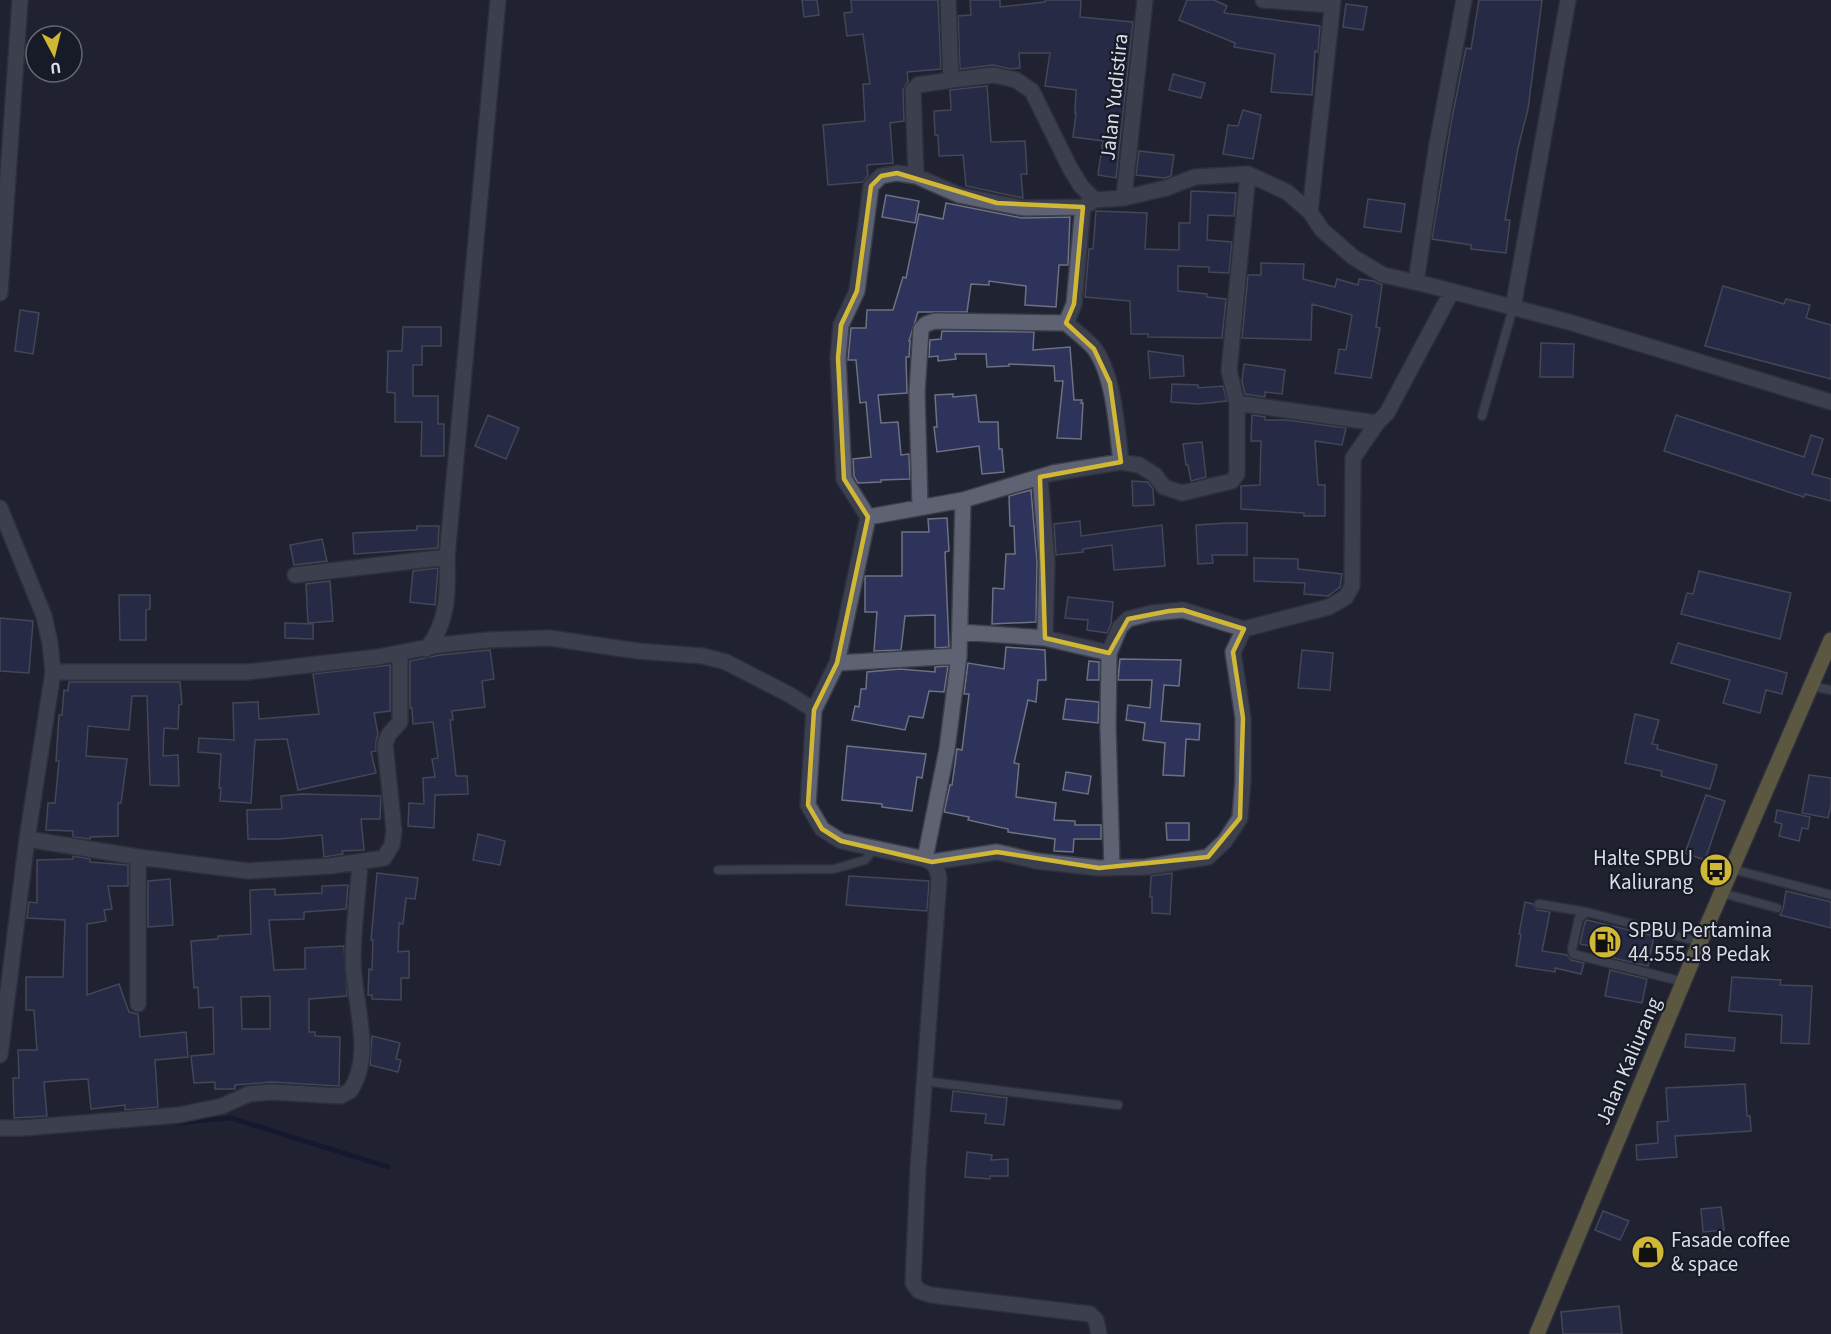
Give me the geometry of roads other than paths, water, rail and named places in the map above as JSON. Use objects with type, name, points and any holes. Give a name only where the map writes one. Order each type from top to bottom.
[{"type":"main road","name":"Jalan Kaliurang","points":[[1537,1334],[1700,942],[1831,640]]},
{"type":"street","points":[[0,293],[20,0]]},
{"type":"street","points":[[426,649],[441,626],[448,591],[447,557],[498,0]]},
{"type":"street","points":[[948,0],[951,80]]},
{"type":"street","name":"Jalan Yudistira","points":[[1124,198],[1145,0]]},
{"type":"street","points":[[1263,0],[1332,3],[1310,212]]},
{"type":"street","points":[[1416,282],[1436,150],[1464,0]]},
{"type":"street","points":[[1513,308],[1568,0]]},
{"type":"street","points":[[916,176],[914,87],[994,75],[1016,80],[1032,91],[1089,204],[1074,304],[1066,322]]},
{"type":"street","points":[[1244,629],[1233,652],[1243,718],[1243,780],[1240,818],[1225,841],[1208,857],[1146,867],[1112,868],[1036,861],[997,852],[929,861],[841,841],[822,829],[808,806],[814,710],[837,663],[868,517],[844,479],[838,358],[842,325],[857,291],[871,186],[881,176],[897,173],[916,176],[959,195],[1024,208],[1089,204],[1166,188],[1195,177],[1248,174],[1287,192],[1310,212],[1322,230],[1353,257],[1383,275],[1569,322],[1831,402]]},
{"type":"street","points":[[868,517],[963,500],[1040,477],[1121,462],[1139,465],[1155,475],[1164,487],[1182,493],[1232,481],[1237,474],[1238,403],[1229,371],[1248,174]]},
{"type":"street","points":[[1112,868],[1108,727],[1109,653],[1114,637],[1128,619],[1152,613],[1184,610],[1244,629],[1329,607],[1346,597],[1352,586],[1353,458],[1377,423],[1387,413],[1452,291]]},
{"type":"street","points":[[920,507],[917,392],[921,329],[926,324],[935,321],[1066,322],[1094,349],[1110,383],[1121,462]]},
{"type":"street","points":[[1238,403],[1377,423]]},
{"type":"street","points":[[1040,477],[1047,562],[1045,638]]},
{"type":"street","points":[[963,500],[959,656],[929,861],[939,878],[923,1081],[913,1282],[919,1291],[931,1295],[1090,1314],[1096,1320],[1099,1334]]},
{"type":"street","points":[[0,508],[44,616],[53,672],[27,839],[0,1055]]},
{"type":"street","points":[[295,575],[447,557]]},
{"type":"street","points":[[960,632],[1045,638],[1109,653]]},
{"type":"street","points":[[53,672],[247,672],[488,640],[549,638],[638,651],[703,656],[726,662],[814,710]]},
{"type":"street","points":[[27,839],[138,857],[249,871],[360,863],[384,858],[392,845],[393,831],[385,744],[389,734],[400,722],[400,653]]},
{"type":"street","points":[[837,663],[959,656]]},
{"type":"street","points":[[138,857],[138,1004]]},
{"type":"street","points":[[0,1128],[179,1115],[222,1106],[249,1094],[272,1092],[340,1096],[350,1091],[360,1069],[362,1048],[353,960],[360,863]]},
{"type":"lane","points":[[1482,416],[1513,308]]},
{"type":"lane","points":[[1811,686],[1831,690]]},
{"type":"lane","points":[[718,870],[834,870],[865,860],[874,849]]},
{"type":"lane","points":[[1732,869],[1831,895]]},
{"type":"lane","points":[[1722,893],[1777,908]]},
{"type":"lane","points":[[1539,904],[1587,912],[1700,942]]},
{"type":"lane","points":[[1587,912],[1579,918],[1573,954],[1684,982]]},
{"type":"lane","points":[[923,1081],[1118,1104]]},
{"type":"waterway","points":[[176,1123],[231,1118],[388,1167]]},
{"type":"place","name":"Halte SPBU Kaliurang","points":[[1716,870]]},
{"type":"place","name":"SPBU Pertamina 44.555.18 Pedak","points":[[1605,942]]},
{"type":"place","name":"Fasade coffee & space","points":[[1648,1252]]}]
